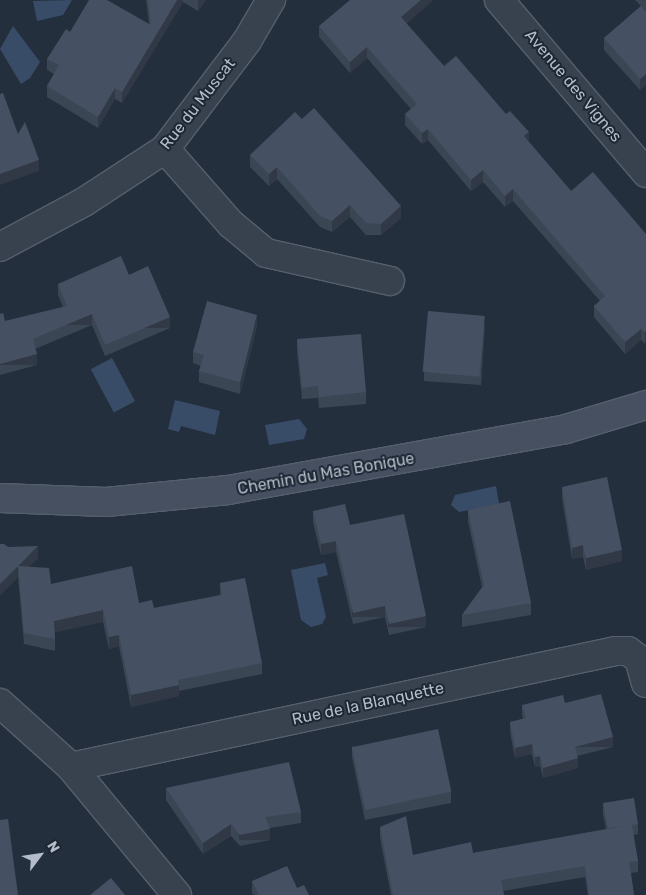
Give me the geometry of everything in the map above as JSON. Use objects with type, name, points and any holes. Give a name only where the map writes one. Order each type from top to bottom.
[{"type":"street","name":"Rue du Muscat","points":[[0,247],[84,202],[165,149],[247,41],[271,0]]},
{"type":"street","name":"Avenue des Vignes","points":[[500,0],[646,173]]},
{"type":"street","points":[[165,149],[231,224],[266,253],[390,281]]},
{"type":"street","name":"Chemin du Mas Bonique","points":[[0,498],[106,502],[228,490],[566,429],[646,405]]},
{"type":"street","name":"Rue de la Blanquette","points":[[70,766],[616,651],[628,650],[638,659],[646,683]]},
{"type":"street","points":[[0,703],[70,766],[177,895]]},
{"type":"water","points":[[72,0],[63,15],[37,21],[33,1]]},
{"type":"water","points":[[13,26],[40,62],[30,78],[21,84],[0,49]]},
{"type":"water","points":[[112,358],[135,401],[114,413],[91,369]]},
{"type":"water","points":[[175,400],[220,411],[215,435],[181,426],[179,432],[168,429]]},
{"type":"water","points":[[299,419],[307,429],[304,439],[269,445],[265,425]]},
{"type":"water","points":[[496,486],[499,504],[459,512],[451,505],[455,495]]},
{"type":"water","points":[[325,563],[328,575],[317,578],[326,617],[322,624],[311,627],[301,620],[291,570]]},
{"type":"building","points":[[89,0],[107,0],[151,25],[148,0],[177,0],[122,92],[115,88],[98,117],[47,86],[59,65],[47,59],[66,29],[70,32]]},
{"type":"building","points":[[350,0],[421,0],[401,17],[444,66],[456,56],[506,114],[510,111],[529,132],[524,136],[571,191],[593,172],[646,234],[645,332],[641,329],[625,342],[594,306],[605,296],[513,189],[505,196],[483,170],[471,180],[428,129],[422,133],[405,114],[417,104],[367,47],[350,62],[319,26]]},
{"type":"building","points":[[641,6],[646,12],[646,74],[640,79],[604,38]]},
{"type":"building","points":[[3,93],[18,134],[25,122],[39,160],[0,174],[0,94]]},
{"type":"building","points":[[314,108],[401,206],[381,224],[366,223],[350,205],[332,221],[320,216],[277,167],[269,174],[250,155],[295,112],[302,119]]},
{"type":"building","points":[[121,256],[129,275],[148,266],[170,317],[105,345],[92,314],[33,339],[37,354],[0,364],[0,314],[3,313],[5,321],[67,306],[58,284]]},
{"type":"building","points":[[207,301],[257,315],[240,382],[199,371],[204,355],[193,352]]},
{"type":"building","points":[[428,311],[485,316],[479,377],[423,372]]},
{"type":"building","points":[[361,334],[366,392],[319,397],[318,386],[302,388],[297,339]]},
{"type":"building","points":[[607,477],[622,550],[586,558],[583,545],[572,548],[562,487]]},
{"type":"building","points":[[510,501],[531,603],[462,615],[484,585],[468,510]]},
{"type":"building","points":[[345,504],[350,525],[404,514],[426,616],[389,624],[385,606],[353,613],[336,541],[321,544],[313,511]]},
{"type":"building","points":[[0,544],[8,547],[38,546],[0,584]]},
{"type":"building","points":[[18,566],[49,568],[51,584],[132,566],[139,603],[152,600],[154,608],[222,595],[220,583],[245,578],[262,663],[178,680],[179,685],[131,695],[119,635],[109,637],[103,610],[54,621],[55,639],[24,633]]},
{"type":"building","points":[[601,694],[613,737],[575,747],[578,758],[543,768],[540,756],[535,757],[532,744],[515,748],[510,722],[526,718],[522,705],[563,695],[565,703]]},
{"type":"building","points":[[438,729],[451,792],[365,810],[352,747]]},
{"type":"building","points":[[289,762],[301,812],[265,817],[270,829],[240,835],[231,824],[203,843],[166,788]]},
{"type":"building","points":[[634,798],[638,824],[632,825],[638,861],[629,862],[634,895],[589,895],[585,866],[501,880],[504,895],[393,895],[380,827],[406,816],[413,855],[471,842],[473,853],[625,826],[608,828],[603,803]]},
{"type":"building","points":[[8,819],[18,895],[0,895],[0,820]]},
{"type":"building","points":[[287,866],[297,888],[304,885],[309,895],[259,895],[252,881]]},
{"type":"building","points":[[111,878],[125,895],[90,895]]}]
